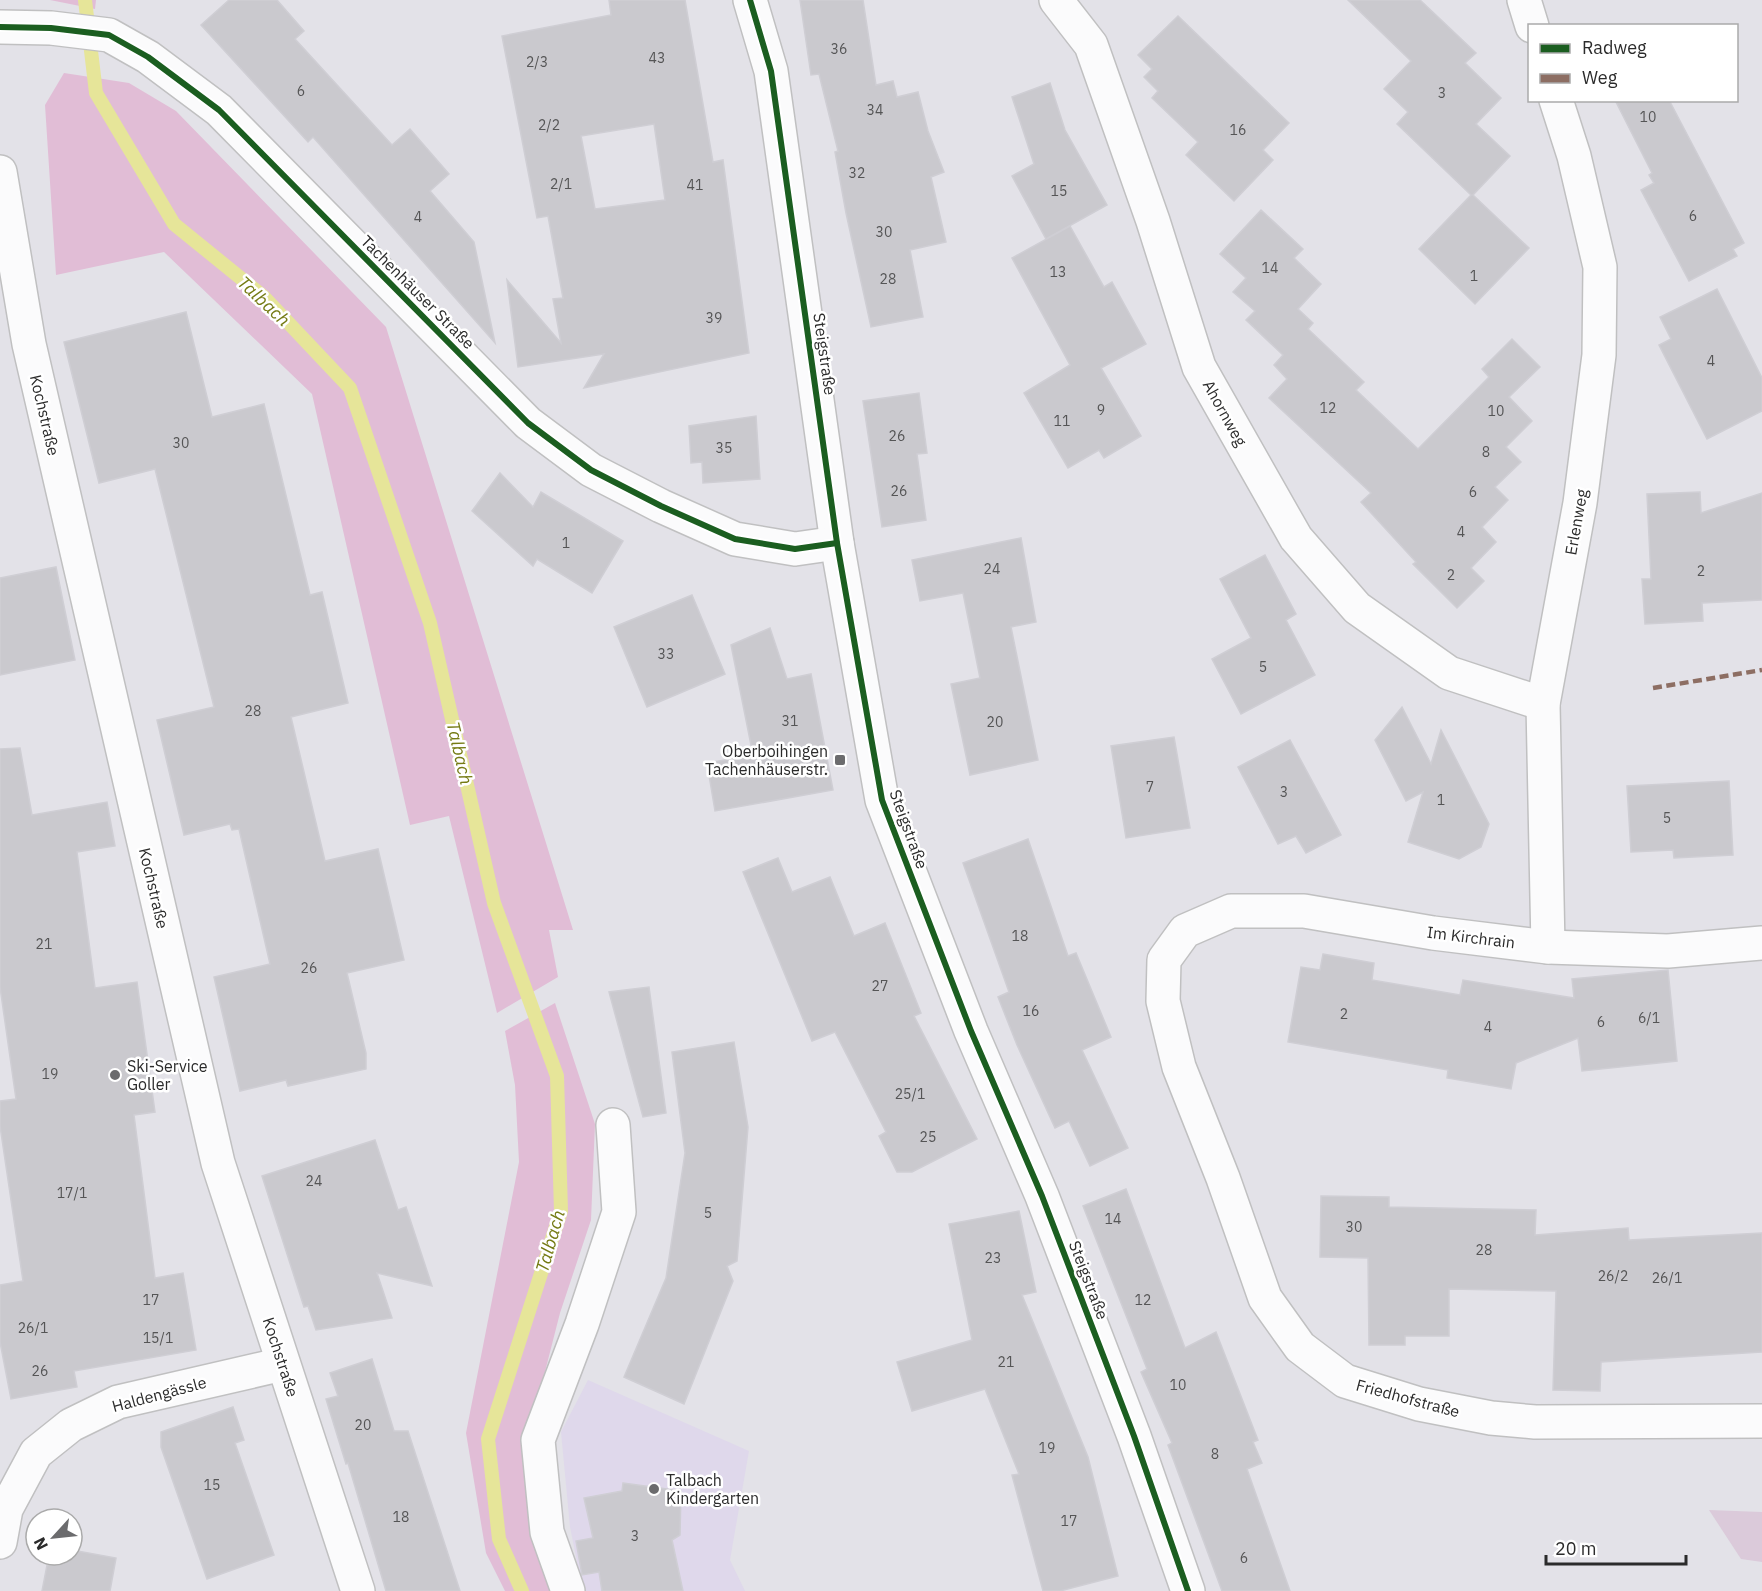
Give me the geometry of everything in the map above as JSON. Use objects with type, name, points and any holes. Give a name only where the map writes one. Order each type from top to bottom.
[{"type":"street","name":"Steigstraße","points":[[750,0],[771,71],[837,543],[882,800],[971,1031],[1050,1218],[1134,1436],[1188,1591]]},
{"type":"street","name":"Ahornweg","points":[[1056,0],[1091,45],[1153,221],[1199,367],[1296,538],[1356,608],[1449,673],[1543,704]]},
{"type":"street","points":[[1524,0],[1531,24]]},
{"type":"street","name":"Tachenhäuser Straße","points":[[0,27],[51,28],[109,35],[148,57],[219,110],[528,423],[591,470],[661,506],[735,539],[795,549],[837,543]]},
{"type":"street","name":"Erlenweg","points":[[1548,947],[1543,704],[1580,503],[1599,355],[1600,267],[1574,156],[1557,102]]},
{"type":"street","name":"Kochstraße","points":[[0,172],[29,344],[219,1163],[358,1591]]},
{"type":"street","name":"Im Kirchrain","points":[[1185,931],[1231,910],[1304,911],[1433,933],[1548,947],[1668,951],[1762,943]]},
{"type":"street","name":"Friedhofstraße","points":[[1185,931],[1164,960],[1163,1001],[1179,1067],[1223,1178],[1265,1298],[1300,1347],[1345,1381],[1419,1404],[1491,1418],[1535,1422],[1762,1420]]},
{"type":"street","points":[[568,1591],[547,1532],[538,1440],[582,1324],[619,1212],[614,1125]]},
{"type":"street","name":"Haldengässle","points":[[0,1542],[6,1509],[36,1453],[71,1425],[118,1402],[283,1364]]},
{"type":"shaded area","points":[[50,0],[96,0],[95,9]]},
{"type":"shaded area","points":[[64,73],[129,83],[176,111],[386,327],[573,930],[549,930],[558,977],[497,1013],[449,816],[410,825],[312,394],[164,252],[56,275],[45,105]]},
{"type":"shaded area","points":[[555,1003],[595,1124],[591,1220],[560,1313],[528,1438],[530,1533],[551,1591],[505,1591],[486,1553],[466,1433],[519,1162],[515,1085],[505,1031]]},
{"type":"shaded area","name":"Talbach Kindergarten","points":[[588,1380],[749,1451],[730,1560],[745,1591],[583,1591],[570,1527],[561,1432]]},
{"type":"shaded area","points":[[1709,1510],[1762,1512],[1762,1562],[1741,1559]]},
{"type":"building","points":[[229,0],[277,0],[304,31],[295,39],[392,145],[410,129],[449,174],[430,191],[474,242],[495,343],[313,137],[308,142],[201,25]]},
{"type":"building","points":[[609,0],[685,0],[713,162],[723,160],[749,353],[584,388],[604,354],[518,367],[507,280],[561,343],[553,299],[563,298],[548,216],[537,218],[502,36],[611,15]],"holes":[[[654,124],[665,200],[595,209],[581,136]]]},
{"type":"building","points":[[800,0],[863,0],[876,85],[893,81],[897,97],[918,92],[928,131],[944,172],[931,177],[946,242],[910,250],[923,317],[871,327],[846,213],[835,152],[838,151],[819,74],[811,75]]},
{"type":"building","points":[[1348,0],[1420,0],[1476,53],[1465,63],[1501,98],[1476,124],[1510,156],[1473,195],[1529,248],[1475,304],[1419,249],[1471,195],[1397,124],[1408,112],[1384,89],[1411,61]]},
{"type":"building","points":[[1178,16],[1289,123],[1263,150],[1273,160],[1234,201],[1186,155],[1198,142],[1152,98],[1158,91],[1144,77],[1152,69],[1138,55]]},
{"type":"building","points":[[1050,83],[1065,130],[1107,205],[1046,239],[1012,176],[1034,164],[1012,97]]},
{"type":"building","points":[[1616,102],[1670,102],[1744,243],[1733,249],[1737,256],[1689,281],[1641,190],[1654,183],[1649,175],[1652,173]]},
{"type":"building","points":[[1261,210],[1303,249],[1294,258],[1321,284],[1298,309],[1313,323],[1308,329],[1364,382],[1356,390],[1418,449],[1489,377],[1482,369],[1512,339],[1540,367],[1509,397],[1532,421],[1506,447],[1521,462],[1495,487],[1508,500],[1482,527],[1496,542],[1471,568],[1484,581],[1457,608],[1413,564],[1416,562],[1361,502],[1371,493],[1269,398],[1287,379],[1274,365],[1283,355],[1246,320],[1255,311],[1233,292],[1246,278],[1220,254]]},
{"type":"building","points":[[1070,226],[1104,287],[1112,282],[1146,344],[1101,368],[1141,436],[1104,458],[1099,450],[1068,468],[1024,393],[1070,365],[1012,258]]},
{"type":"building","points":[[1717,289],[1762,378],[1762,411],[1707,439],[1659,345],[1671,339],[1660,317]]},
{"type":"building","points":[[186,312],[212,417],[264,404],[310,595],[322,592],[348,703],[291,717],[325,861],[378,849],[404,960],[347,973],[366,1053],[366,1069],[288,1086],[286,1080],[240,1091],[214,977],[270,964],[239,829],[232,830],[230,824],[184,835],[157,720],[214,707],[155,469],[99,483],[64,342]]},
{"type":"building","points":[[919,393],[927,453],[917,454],[926,520],[882,527],[863,401]]},
{"type":"building","points":[[756,416],[760,479],[703,483],[702,462],[691,463],[689,426]]},
{"type":"building","points":[[500,473],[533,507],[541,492],[623,541],[592,593],[537,559],[533,566],[472,511]]},
{"type":"building","points":[[1700,492],[1701,513],[1762,493],[1762,600],[1702,603],[1703,621],[1645,624],[1642,579],[1651,579],[1647,494]]},
{"type":"building","points":[[1021,538],[1036,622],[1011,627],[1038,760],[970,775],[951,684],[980,678],[963,593],[920,601],[912,560]]},
{"type":"building","points":[[1265,555],[1296,614],[1286,620],[1315,675],[1241,714],[1212,659],[1251,638],[1220,579]]},
{"type":"building","points":[[56,567],[75,660],[0,675],[0,578]]},
{"type":"building","points":[[692,595],[725,674],[647,707],[614,627]]},
{"type":"building","points":[[770,628],[787,679],[811,674],[833,790],[715,811],[707,763],[753,755],[731,645]]},
{"type":"building","points":[[1402,707],[1431,764],[1441,730],[1489,824],[1481,847],[1459,859],[1408,842],[1423,792],[1406,801],[1375,740]]},
{"type":"building","points":[[1174,737],[1190,828],[1126,838],[1111,746]]},
{"type":"building","points":[[1290,740],[1341,835],[1306,853],[1296,836],[1278,844],[1238,767]]},
{"type":"building","points":[[20,748],[32,815],[107,802],[115,846],[77,852],[95,988],[137,982],[155,1112],[134,1115],[155,1278],[183,1273],[196,1350],[74,1371],[77,1387],[11,1399],[0,1342],[0,1285],[23,1281],[0,1126],[0,1101],[16,1099],[0,987],[0,749]]},
{"type":"building","points":[[1729,781],[1733,855],[1674,858],[1673,850],[1631,852],[1627,786]]},
{"type":"building","points":[[1028,839],[1068,956],[1076,953],[1111,1037],[1082,1050],[1128,1148],[1090,1166],[1069,1121],[1055,1128],[1017,1045],[998,997],[1009,992],[963,863]]},
{"type":"building","points":[[778,858],[792,892],[830,877],[854,936],[885,923],[921,1013],[914,1016],[977,1139],[912,1172],[897,1172],[879,1136],[886,1132],[835,1032],[812,1041],[743,872]]},
{"type":"building","points":[[1323,954],[1374,963],[1372,980],[1460,995],[1463,980],[1574,998],[1572,979],[1668,970],[1677,1061],[1582,1071],[1578,1038],[1516,1063],[1511,1089],[1447,1078],[1448,1070],[1288,1042],[1301,967],[1320,970]]},
{"type":"building","points":[[649,987],[666,1113],[643,1117],[609,992]]},
{"type":"building","points":[[734,1042],[748,1127],[737,1261],[727,1266],[733,1281],[684,1404],[624,1377],[666,1278],[685,1153],[672,1052]]},
{"type":"building","points":[[375,1140],[398,1210],[406,1207],[432,1286],[377,1273],[392,1318],[316,1330],[308,1306],[304,1307],[262,1176]]},
{"type":"building","points":[[1126,1189],[1185,1348],[1216,1332],[1258,1440],[1253,1442],[1262,1463],[1247,1469],[1290,1591],[1222,1591],[1168,1445],[1172,1443],[1141,1372],[1147,1369],[1083,1206]]},
{"type":"building","points":[[1321,1196],[1389,1197],[1389,1207],[1536,1210],[1535,1235],[1628,1228],[1629,1240],[1762,1233],[1762,1352],[1601,1362],[1600,1391],[1553,1390],[1556,1291],[1449,1289],[1449,1336],[1405,1336],[1405,1345],[1369,1345],[1368,1258],[1320,1257]]},
{"type":"building","points":[[1019,1211],[1036,1292],[1022,1295],[1088,1457],[1118,1576],[1060,1591],[1043,1591],[1012,1475],[1019,1474],[985,1389],[912,1411],[897,1362],[972,1340],[949,1224]]},
{"type":"building","points":[[372,1359],[394,1431],[408,1431],[460,1591],[386,1591],[348,1463],[346,1464],[326,1399],[338,1396],[330,1373]]},
{"type":"building","points":[[233,1407],[244,1440],[235,1443],[274,1555],[207,1579],[161,1447],[161,1432]]},
{"type":"building","points":[[623,1483],[681,1491],[680,1535],[672,1540],[683,1591],[602,1591],[599,1572],[582,1575],[576,1541],[593,1538],[584,1498],[622,1491]]},
{"type":"building","points":[[84,1552],[116,1558],[110,1591],[42,1591],[47,1567],[84,1567]]},
{"type":"waterway","name":"Talbach","points":[[85,0],[96,93],[174,224],[264,297],[350,388],[430,623],[494,903],[557,1076],[561,1211],[488,1439],[499,1539],[522,1591]]},
{"type":"marked path","points":[[1653,688],[1762,670]]},
{"type":"cycle path","points":[[750,0],[771,71],[837,543],[882,800],[971,1031],[1042,1196],[1134,1436],[1188,1591]]},
{"type":"cycle path","points":[[0,27],[51,28],[109,35],[148,57],[219,110],[528,423],[591,470],[661,506],[735,539],[795,549],[837,543]]},
{"type":"place","name":"Oberboihingen Tachenhäuserstr.","points":[[840,760]]},
{"type":"place","name":"Ski-Service Goller","points":[[115,1075]]},
{"type":"place","name":"Talbach Kindergarten","points":[[654,1489]]}]
